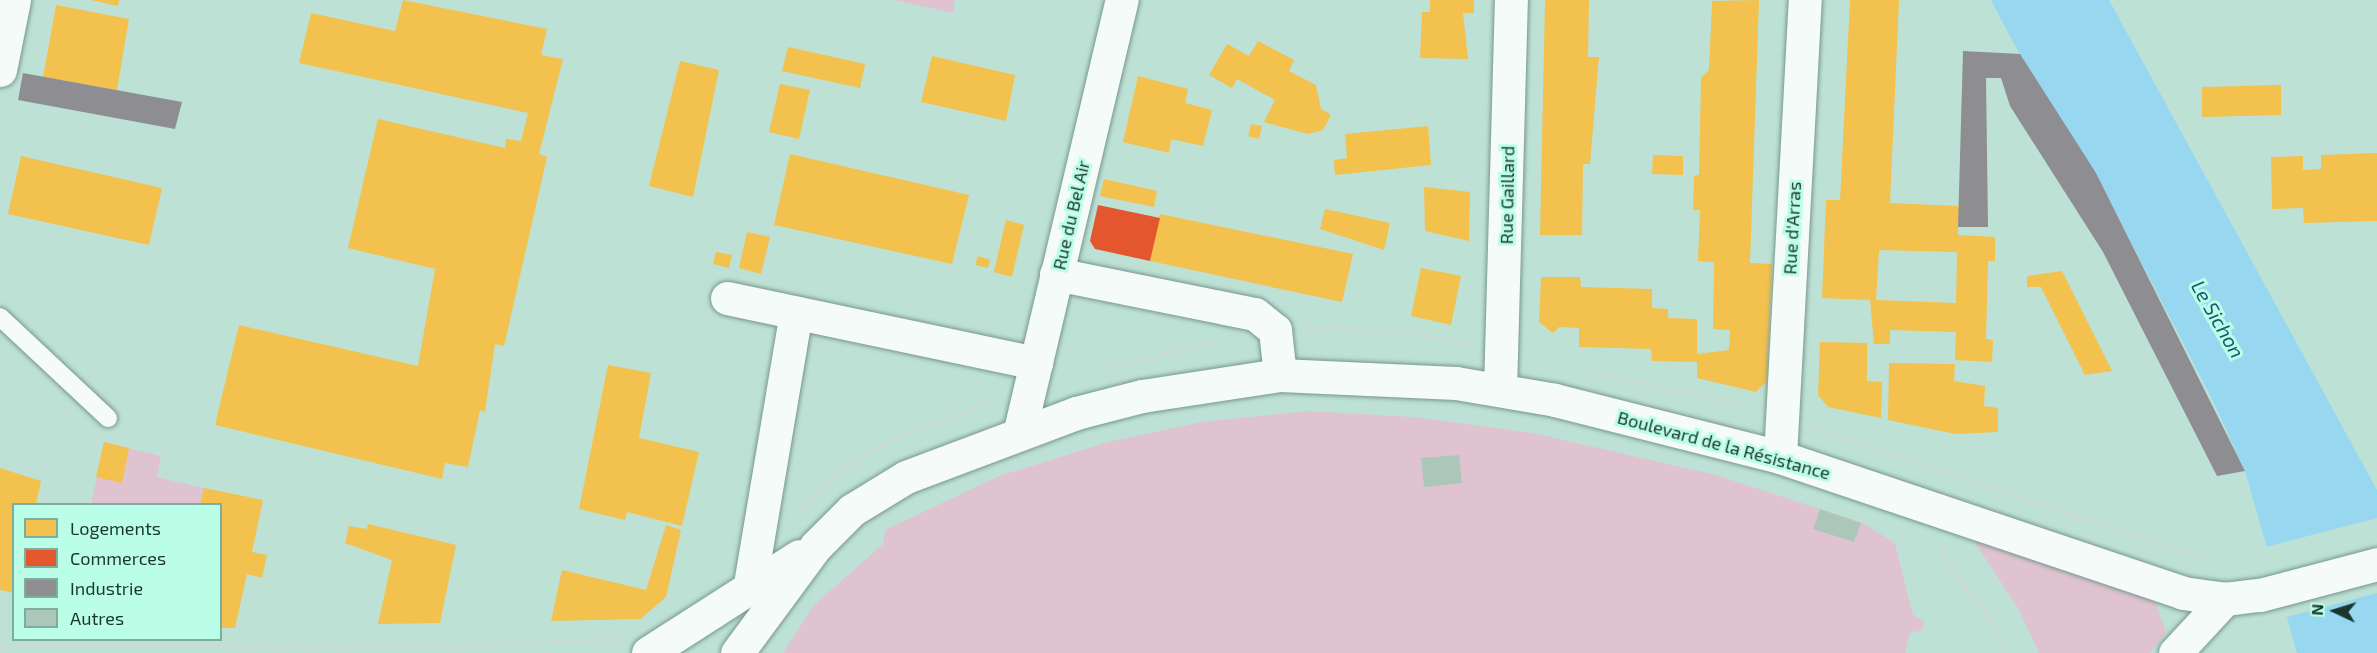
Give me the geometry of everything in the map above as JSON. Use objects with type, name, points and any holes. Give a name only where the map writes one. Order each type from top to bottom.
[{"type":"street","points":[[0,69],[14,0]]},
{"type":"street","name":"Rue du Bel Air","points":[[1020,430],[1122,0]]},
{"type":"street","name":"Rue Gaillard","points":[[1500,390],[1503,352],[1511,0]]},
{"type":"street","name":"Rue d'Arras","points":[[1780,457],[1805,0]]},
{"type":"street","points":[[1056,274],[1255,314],[1275,330],[1280,375]]},
{"type":"street","points":[[727,298],[796,313],[1033,376]]},
{"type":"street","points":[[750,584],[796,313]]},
{"type":"street","name":"Boulevard de la Résistance","points":[[737,653],[816,546],[852,510],[906,477],[1020,430],[1142,396],[1280,375],[1500,390],[1780,457],[2182,592],[2225,599],[2260,595],[2377,564]]},
{"type":"street","name":"Boulevard de la Résistance","points":[[639,645],[816,546]]},
{"type":"street","points":[[2175,653],[2225,599]]},
{"type":"lane","points":[[0,317],[108,418]]},
{"type":"path","points":[[1094,371],[1275,330],[1344,327],[1410,332],[1503,352]]},
{"type":"path","points":[[1582,369],[1782,418],[2213,563]]},
{"type":"path","points":[[754,550],[842,470],[887,442],[1033,376]]},
{"type":"path","points":[[1945,474],[1934,508],[1947,564],[1990,619],[2005,653]]},
{"type":"path","points":[[0,646],[639,645]]},
{"type":"shaded area","points":[[894,0],[955,0],[953,13]]},
{"type":"shaded area","points":[[1307,411],[1414,417],[1533,433],[1716,475],[1863,523],[1895,543],[1913,615],[1924,621],[1923,630],[1910,633],[1905,653],[783,653],[813,606],[883,544],[885,530],[999,476],[1108,442],[1202,422]]},
{"type":"shaded area","points":[[104,442],[161,456],[157,477],[204,488],[200,503],[91,503]]},
{"type":"shaded area","points":[[1971,537],[2153,594],[2166,633],[2150,653],[2039,653],[2018,608]]},
{"type":"water","name":"Le Sichon","points":[[1991,0],[2109,0],[2377,490],[2377,653],[2297,653],[2245,471],[2213,401],[2096,174],[2034,82]]},
{"type":"pier","points":[[2377,518],[2377,593],[2283,618],[2262,548]]},
{"type":"building: Logements","points":[[91,0],[119,0],[118,6]]},
{"type":"building: Logements","points":[[403,0],[547,29],[541,55],[563,59],[539,154],[547,157],[504,346],[495,344],[485,412],[480,410],[468,467],[445,463],[442,479],[215,425],[239,325],[418,366],[435,269],[348,248],[378,119],[505,148],[506,139],[521,141],[528,113],[299,63],[311,13],[395,31]]},
{"type":"building: Logements","points":[[1430,0],[1474,0],[1474,13],[1463,13],[1468,59],[1420,58],[1422,12],[1430,12]]},
{"type":"building: Logements","points":[[1545,0],[1589,0],[1588,57],[1599,57],[1590,164],[1583,164],[1582,235],[1540,235]]},
{"type":"building: Logements","points":[[1759,0],[1750,263],[1772,264],[1767,381],[1756,392],[1697,378],[1697,362],[1652,361],[1651,349],[1579,347],[1579,328],[1559,327],[1553,333],[1539,322],[1541,277],[1580,277],[1581,287],[1652,289],[1652,308],[1668,309],[1668,318],[1697,319],[1697,354],[1729,350],[1730,330],[1713,329],[1714,262],[1698,261],[1700,210],[1693,210],[1694,176],[1699,175],[1701,78],[1709,70],[1712,1]]},
{"type":"building: Logements","points":[[1850,0],[1899,0],[1890,203],[1959,206],[1958,235],[1995,237],[1995,261],[1988,261],[1986,339],[1993,340],[1992,362],[1955,360],[1956,332],[1890,330],[1890,344],[1874,344],[1870,300],[1822,298],[1826,200],[1840,200]],"holes":[[[1879,250],[1957,252],[1956,303],[1876,300]]]},
{"type":"building: Logements","points":[[56,5],[129,19],[117,90],[43,77]]},
{"type":"building: Logements","points":[[1258,41],[1294,60],[1289,71],[1316,85],[1321,109],[1331,115],[1323,130],[1308,134],[1264,122],[1275,100],[1237,79],[1232,88],[1209,75],[1227,44],[1249,56]]},
{"type":"building: Logements","points":[[788,47],[865,64],[860,88],[782,71]]},
{"type":"building: Logements","points":[[932,56],[1015,75],[1006,121],[921,102]]},
{"type":"building: Logements","points":[[680,61],[719,70],[693,197],[649,186]]},
{"type":"building: Logements","points":[[1138,76],[1188,89],[1185,103],[1212,110],[1203,146],[1171,139],[1169,153],[1123,142]]},
{"type":"building: Logements","points":[[780,84],[810,90],[799,139],[769,132]]},
{"type":"building: Logements","points":[[2281,85],[2281,115],[2202,117],[2202,87]]},
{"type":"building: Logements","points":[[1251,124],[1262,126],[1259,139],[1248,136]]},
{"type":"building: Logements","points":[[1428,126],[1431,165],[1335,175],[1334,160],[1347,158],[1345,134]]},
{"type":"building: Logements","points":[[2377,153],[2377,221],[2304,223],[2303,208],[2272,209],[2271,157],[2303,156],[2303,170],[2321,169],[2321,155]]},
{"type":"building: Logements","points":[[790,154],[969,195],[952,264],[774,225]]},
{"type":"building: Logements","points":[[1653,155],[1683,156],[1683,175],[1652,174]]},
{"type":"building: Logements","points":[[21,156],[162,188],[149,245],[8,214]]},
{"type":"building: Logements","points":[[1104,179],[1157,191],[1154,207],[1100,196]]},
{"type":"building: Logements","points":[[1424,187],[1470,192],[1469,241],[1425,231]]},
{"type":"building: Logements","points":[[1325,209],[1390,223],[1384,250],[1320,229]]},
{"type":"building: Logements","points":[[1160,214],[1353,254],[1342,302],[1150,261]]},
{"type":"building: Logements","points":[[1006,220],[1024,225],[1012,277],[994,272]]},
{"type":"building: Logements","points":[[747,232],[770,237],[761,274],[739,268]]},
{"type":"building: Logements","points":[[716,252],[732,255],[729,268],[713,264]]},
{"type":"building: Logements","points":[[978,256],[990,260],[988,268],[975,265]]},
{"type":"building: Logements","points":[[1421,268],[1461,276],[1451,325],[1411,316]]},
{"type":"building: Logements","points":[[2062,271],[2112,371],[2085,375],[2041,287],[2027,287],[2027,276]]},
{"type":"building: Logements","points":[[1820,342],[1867,343],[1867,381],[1882,382],[1881,418],[1828,407],[1818,395]]},
{"type":"building: Logements","points":[[1889,363],[1955,364],[1954,381],[1985,386],[1984,406],[1998,408],[1998,432],[1955,434],[1888,420]]},
{"type":"building: Logements","points":[[608,365],[651,373],[639,438],[699,452],[682,526],[627,512],[625,520],[579,509]]},
{"type":"building: Logements","points":[[104,442],[129,448],[122,483],[96,477]]},
{"type":"building: Logements","points":[[0,468],[41,481],[36,503],[12,503],[12,593],[0,590]]},
{"type":"building: Logements","points":[[204,488],[263,500],[252,552],[267,555],[262,578],[247,574],[235,628],[222,628],[222,503],[200,503]]},
{"type":"building: Logements","points":[[368,524],[456,545],[440,623],[378,624],[392,560],[345,543],[349,526],[367,529]]},
{"type":"building: Logements","points":[[666,525],[681,530],[666,597],[640,619],[551,621],[562,570],[646,590]]},
{"type":"building: Commerces","points":[[1098,205],[1160,218],[1150,261],[1095,249],[1090,241]]},
{"type":"building: Industrie","points":[[1963,51],[2020,54],[2096,173],[2245,471],[2217,476],[2103,252],[2010,106],[2001,78],[1986,78],[1988,227],[1958,227]]},
{"type":"building: Industrie","points":[[23,73],[182,102],[175,129],[18,100]]},
{"type":"building: Autres","points":[[1459,455],[1462,483],[1424,487],[1421,458]]},
{"type":"building: Autres","points":[[1820,509],[1861,523],[1854,542],[1813,529]]}]
